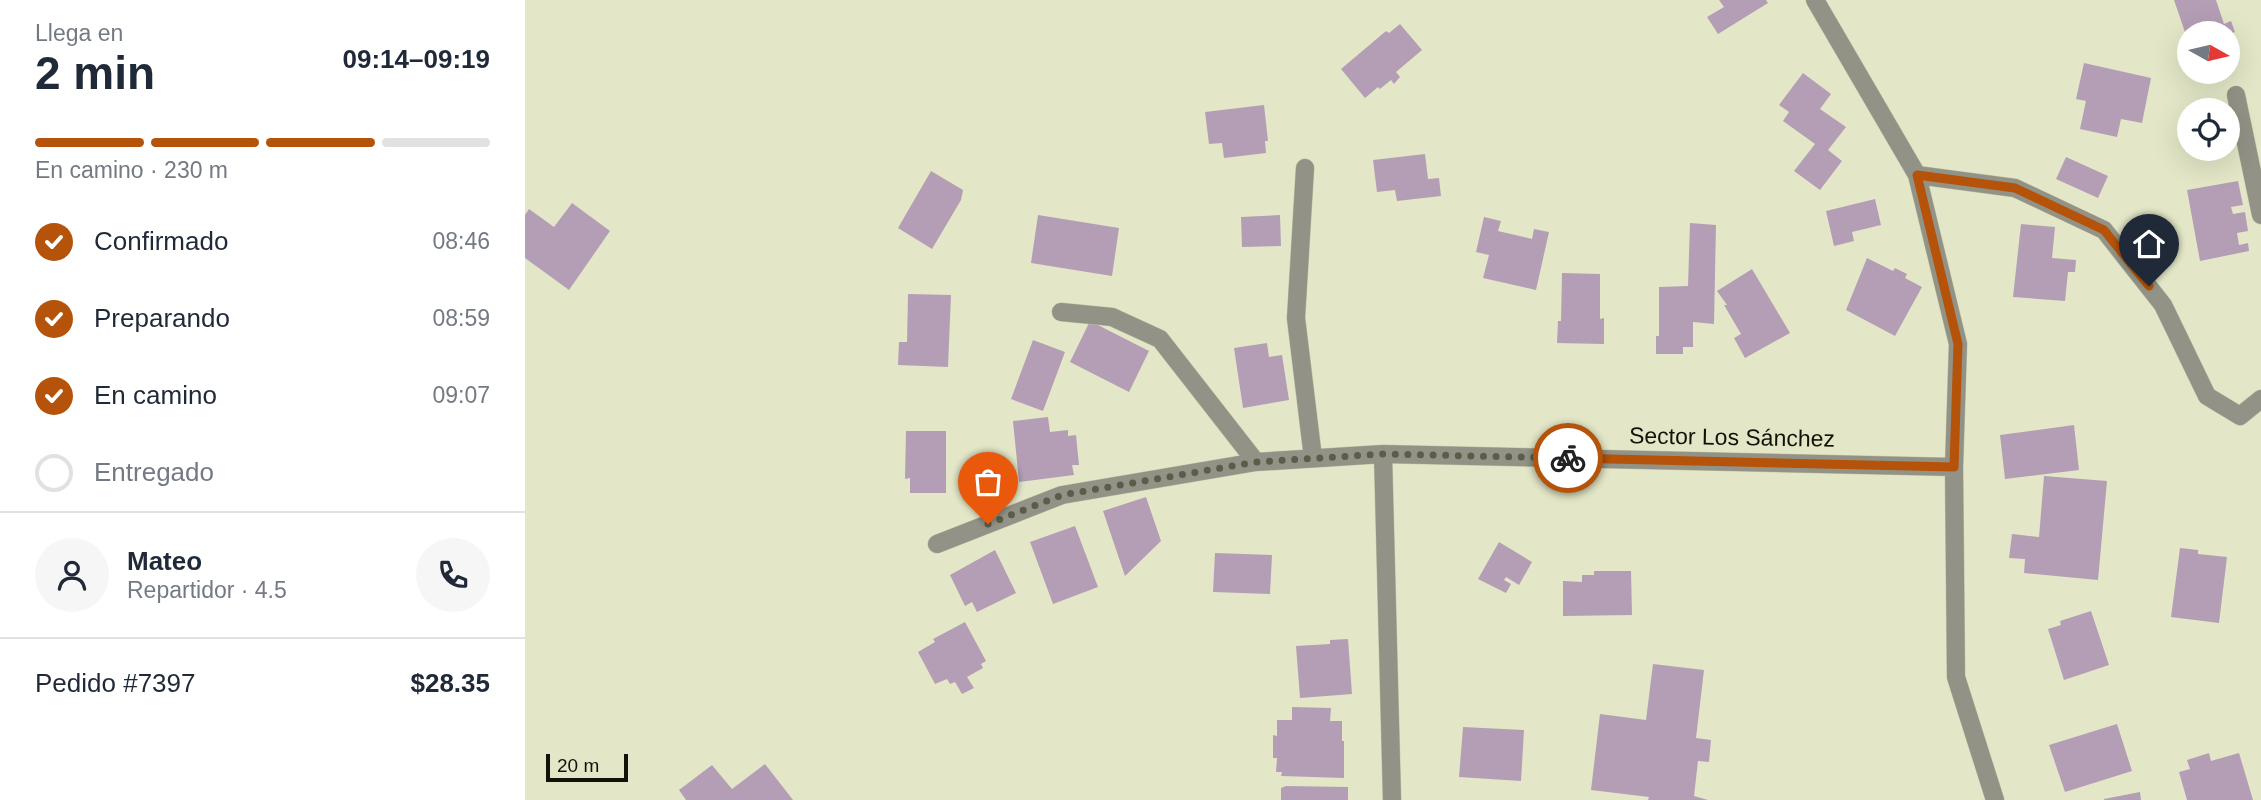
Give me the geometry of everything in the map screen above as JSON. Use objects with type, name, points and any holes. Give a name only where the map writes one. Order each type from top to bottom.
[{"type":"street","points":[[1815,0],[1917,175],[1958,344],[1954,467],[1956,677],[1995,800]]},
{"type":"street","points":[[2236,95],[2261,215]]},
{"type":"street","points":[[1305,168],[1296,318],[1313,457]]},
{"type":"street","points":[[1917,175],[2015,188],[2104,230],[2163,305],[2207,396],[2241,416],[2261,399]]},
{"type":"street","points":[[1061,312],[1112,317],[1160,339],[1256,462]]},
{"type":"street","points":[[1383,454],[1392,800]]},
{"type":"street","name":"Sector Los Sánchez","points":[[937,544],[1062,495],[1256,462],[1313,457],[1383,454],[1954,467]]},
{"type":"building","points":[[1719,0],[1766,0],[1768,3],[1718,34],[1707,17],[1724,7]]},
{"type":"building","points":[[2174,0],[2216,0],[2223,21],[2181,21]]},
{"type":"building","points":[[1400,24],[1422,50],[1396,72],[1400,77],[1394,84],[1391,80],[1365,98],[1341,69],[1386,31],[1389,33]]},
{"type":"building","points":[[2084,63],[2151,78],[2142,123],[2121,119],[2117,137],[2080,129],[2086,101],[2076,99]]},
{"type":"building","points":[[1803,73],[1831,94],[1820,109],[1846,127],[1828,150],[1842,161],[1820,190],[1794,171],[1815,144],[1783,121],[1789,112],[1779,105]]},
{"type":"building","points":[[1264,105],[1268,141],[1265,141],[1266,153],[1224,158],[1222,143],[1209,144],[1205,112]]},
{"type":"building","points":[[1425,154],[1428,179],[1439,178],[1441,196],[1397,201],[1395,190],[1377,192],[1373,160]]},
{"type":"building","points":[[2066,157],[2108,176],[2098,198],[2056,179]]},
{"type":"building","points":[[931,171],[963,190],[961,200],[932,249],[898,228]]},
{"type":"building","points":[[2238,181],[2243,205],[2231,207],[2233,214],[2245,212],[2248,231],[2237,233],[2239,245],[2248,243],[2249,251],[2200,261],[2187,190]]},
{"type":"building","points":[[1875,199],[1881,225],[1852,232],[1854,241],[1834,246],[1826,211]]},
{"type":"building","points":[[572,203],[610,231],[569,290],[525,258],[525,215],[529,209],[554,227]]},
{"type":"building","points":[[1038,215],[1119,228],[1112,276],[1031,263]]},
{"type":"building","points":[[1280,215],[1281,246],[1242,247],[1241,217]]},
{"type":"building","points":[[1484,217],[1501,221],[1498,231],[1532,239],[1534,229],[1549,232],[1536,290],[1483,278],[1489,255],[1476,252]]},
{"type":"building","points":[[1690,223],[1716,225],[1714,324],[1693,322],[1693,347],[1683,347],[1683,354],[1656,354],[1656,336],[1659,336],[1659,287],[1688,286]]},
{"type":"building","points":[[2021,224],[2055,227],[2052,258],[2076,260],[2075,272],[2068,272],[2065,301],[2013,297]]},
{"type":"building","points":[[1867,258],[1893,271],[1895,268],[1907,274],[1905,278],[1922,287],[1895,336],[1846,310]]},
{"type":"building","points":[[1752,269],[1790,333],[1745,358],[1734,338],[1741,334],[1717,291]]},
{"type":"building","points":[[1562,273],[1600,274],[1600,319],[1604,318],[1604,344],[1557,343],[1558,321],[1561,321]]},
{"type":"building","points":[[908,294],[951,295],[948,367],[898,365],[899,342],[907,342]]},
{"type":"building","points":[[1090,321],[1149,351],[1129,392],[1070,362]]},
{"type":"building","points":[[1033,340],[1065,352],[1043,411],[1011,399]]},
{"type":"building","points":[[1267,343],[1269,357],[1282,355],[1289,400],[1243,408],[1234,348]]},
{"type":"building","points":[[1048,417],[1050,432],[1068,430],[1068,436],[1076,435],[1079,465],[1072,465],[1074,475],[1019,482],[1013,421]]},
{"type":"building","points":[[2074,425],[2079,470],[2005,479],[2000,435]]},
{"type":"building","points":[[906,431],[946,431],[946,493],[910,493],[910,478],[905,479]]},
{"type":"building","points":[[2044,476],[2107,481],[2098,580],[2024,573],[2025,559],[2009,558],[2012,534],[2039,537]]},
{"type":"building","points":[[1146,497],[1161,541],[1125,576],[1103,511]]},
{"type":"building","points":[[1075,526],[1098,587],[1053,604],[1030,542]]},
{"type":"building","points":[[1499,542],[1532,562],[1519,585],[1506,577],[1504,580],[1511,584],[1506,593],[1478,579]]},
{"type":"building","points":[[2180,548],[2198,550],[2198,554],[2227,557],[2219,623],[2171,617]]},
{"type":"building","points":[[995,550],[1016,593],[977,612],[972,602],[965,606],[950,575]]},
{"type":"building","points":[[1215,553],[1272,555],[1270,594],[1213,592]]},
{"type":"building","points":[[1594,571],[1631,571],[1632,615],[1563,616],[1563,581],[1582,582],[1582,575],[1594,575]]},
{"type":"building","points":[[2091,611],[2109,665],[2064,680],[2048,629],[2061,625],[2060,621]]},
{"type":"building","points":[[965,622],[986,661],[981,664],[983,668],[967,677],[974,688],[962,694],[955,682],[950,684],[947,679],[935,684],[918,652],[935,642],[933,639]]},
{"type":"building","points":[[1348,639],[1352,694],[1300,698],[1296,646],[1330,644],[1330,640]]},
{"type":"building","points":[[1653,664],[1704,670],[1696,738],[1711,740],[1709,762],[1698,761],[1694,796],[1708,800],[1648,800],[1649,797],[1591,790],[1600,714],[1646,720]]},
{"type":"building","points":[[1292,707],[1331,708],[1330,721],[1342,721],[1344,778],[1281,776],[1282,772],[1276,772],[1277,758],[1273,758],[1273,735],[1277,736],[1277,720],[1292,720]]},
{"type":"building","points":[[2117,724],[2132,771],[2065,792],[2049,745]]},
{"type":"building","points":[[1463,727],[1524,730],[1521,781],[1459,777]]},
{"type":"building","points":[[2209,753],[2211,761],[2239,753],[2253,800],[2187,800],[2179,772],[2190,769],[2187,760]]},
{"type":"building","points":[[765,764],[793,800],[686,800],[679,790],[712,765],[732,789]]},
{"type":"building","points":[[1348,787],[1348,800],[1281,800],[1281,788]]},
{"type":"building","points":[[2140,792],[2141,800],[2104,800],[2104,799]]},
{"type":"way so far","points":[[988,524],[1062,495],[1256,462],[1383,454],[1568,458]]},
{"type":"route","points":[[1568,458],[1954,467],[1958,344],[1917,175],[2015,188],[2104,230],[2149,286]]}]
